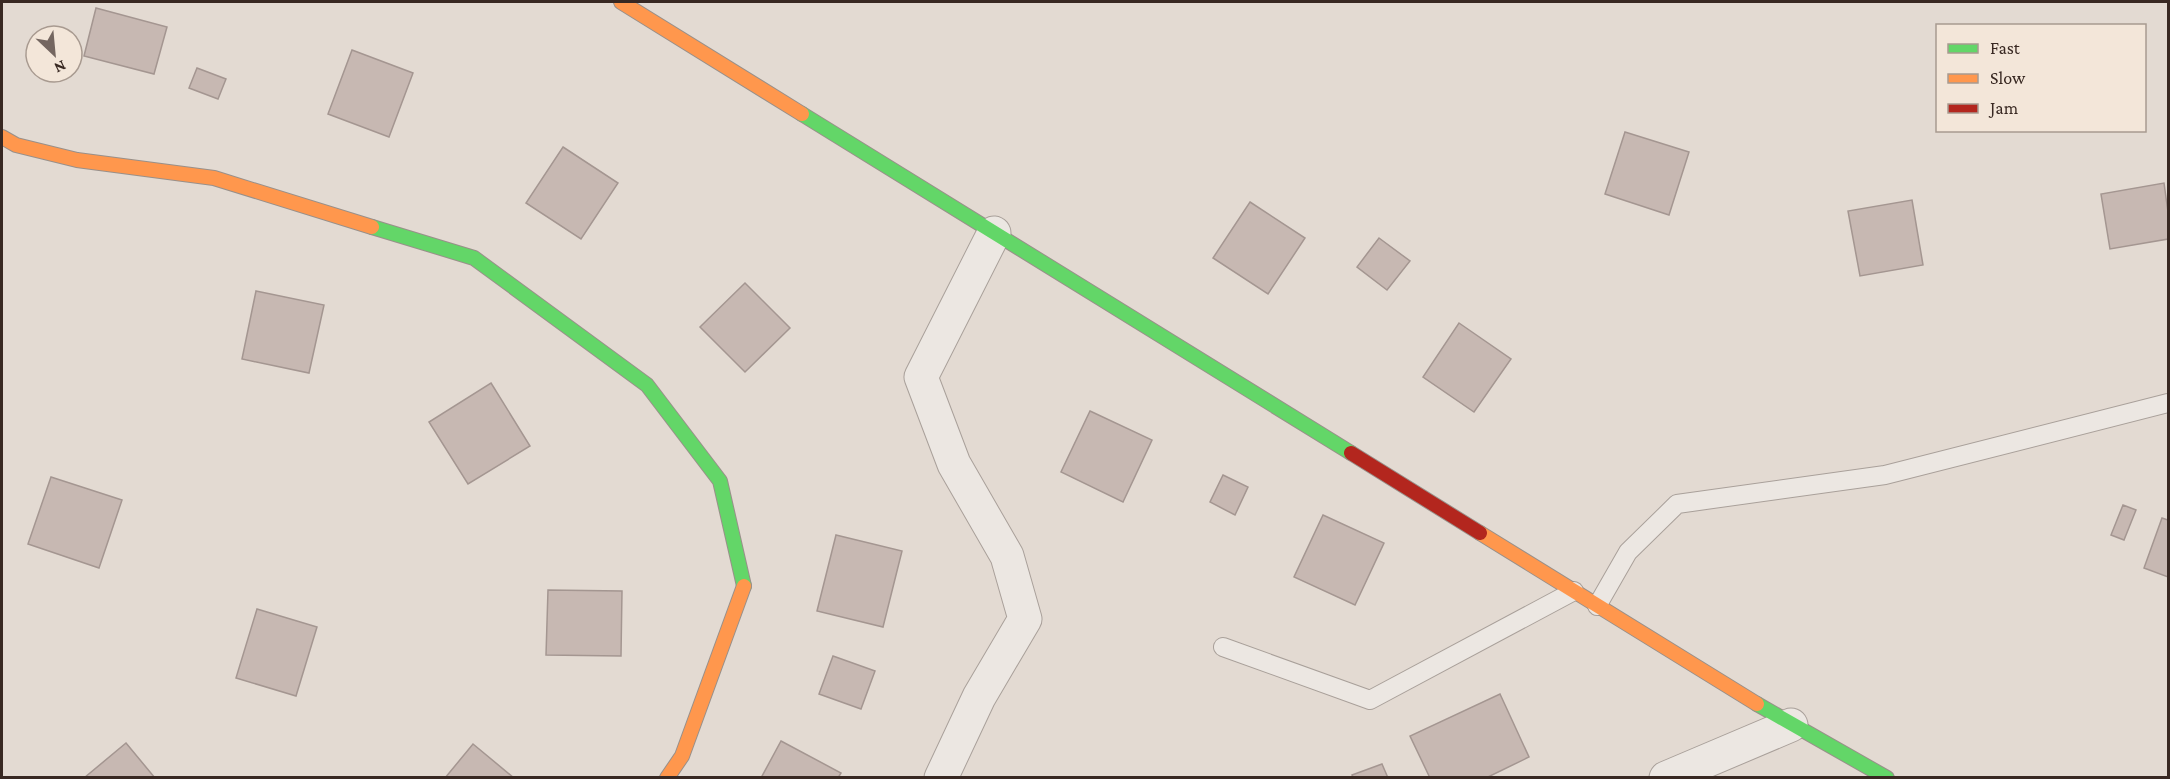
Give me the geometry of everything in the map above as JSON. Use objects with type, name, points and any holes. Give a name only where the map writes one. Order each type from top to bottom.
[{"type":"street","points":[[621,2],[1596,606],[1791,725],[1887,777]]},
{"type":"street","points":[[2,137],[16,146],[77,160],[214,178],[474,258],[647,385],[720,481],[744,586],[682,756],[667,777]]},
{"type":"street","points":[[941,777],[979,697],[1025,620],[1006,556],[954,464],[921,377],[994,233]]},
{"type":"street","points":[[1666,777],[1791,725]]},
{"type":"lane","points":[[1596,606],[1628,552],[1677,504],[1885,475],[2169,403]]},
{"type":"lane","points":[[1223,647],[1370,700],[1574,591]]},
{"type":"building","points":[[96,8],[167,27],[154,74],[84,56]]},
{"type":"building","points":[[352,50],[413,73],[389,137],[328,114]]},
{"type":"building","points":[[197,68],[226,79],[218,99],[189,88]]},
{"type":"building","points":[[1625,132],[1689,152],[1669,215],[1605,194]]},
{"type":"building","points":[[563,147],[618,183],[581,239],[526,203]]},
{"type":"building","points":[[2164,183],[2168,212],[2168,239],[2110,249],[2101,194]]},
{"type":"building","points":[[1912,200],[1923,265],[1860,276],[1848,211]]},
{"type":"building","points":[[1250,202],[1305,238],[1268,294],[1213,258]]},
{"type":"building","points":[[1379,238],[1410,261],[1387,290],[1357,267]]},
{"type":"building","points":[[745,283],[790,328],[745,372],[700,327]]},
{"type":"building","points":[[256,291],[324,305],[309,373],[242,359]]},
{"type":"building","points":[[1459,323],[1511,359],[1474,412],[1423,377]]},
{"type":"building","points":[[491,383],[530,446],[468,484],[429,422]]},
{"type":"building","points":[[1090,411],[1152,440],[1123,502],[1061,472]]},
{"type":"building","points":[[1223,475],[1248,487],[1235,515],[1210,502]]},
{"type":"building","points":[[51,477],[122,500],[99,568],[28,544]]},
{"type":"building","points":[[2123,505],[2136,510],[2124,540],[2111,535]]},
{"type":"building","points":[[1323,515],[1384,543],[1355,605],[1294,577]]},
{"type":"building","points":[[2162,518],[2168,520],[2168,577],[2144,568]]},
{"type":"building","points":[[836,535],[902,551],[883,627],[817,611]]},
{"type":"building","points":[[548,590],[622,591],[621,656],[546,655]]},
{"type":"building","points":[[257,609],[317,627],[296,696],[236,678]]},
{"type":"building","points":[[833,656],[875,671],[861,709],[819,694]]},
{"type":"building","points":[[1500,694],[1529,757],[1486,778],[1430,778],[1410,736]]},
{"type":"building","points":[[781,741],[841,773],[838,778],[761,778]]},
{"type":"building","points":[[126,743],[155,778],[84,778]]},
{"type":"building","points":[[473,744],[514,778],[445,778]]},
{"type":"building","points":[[1382,764],[1388,778],[1353,778],[1352,775]]},
{"type":"traffic: fast","points":[[802,114],[1351,453]]},
{"type":"traffic: fast","points":[[372,227],[474,258],[647,385],[720,481],[744,586]]},
{"type":"traffic: fast","points":[[1757,704],[1887,778]]},
{"type":"traffic: slow","points":[[621,2],[802,114]]},
{"type":"traffic: slow","points":[[2,137],[16,145],[77,160],[214,178],[372,227]]},
{"type":"traffic: slow","points":[[1480,533],[1757,704]]},
{"type":"traffic: slow","points":[[667,778],[682,756],[744,586]]},
{"type":"traffic: jam","points":[[1351,453],[1480,533]]}]
